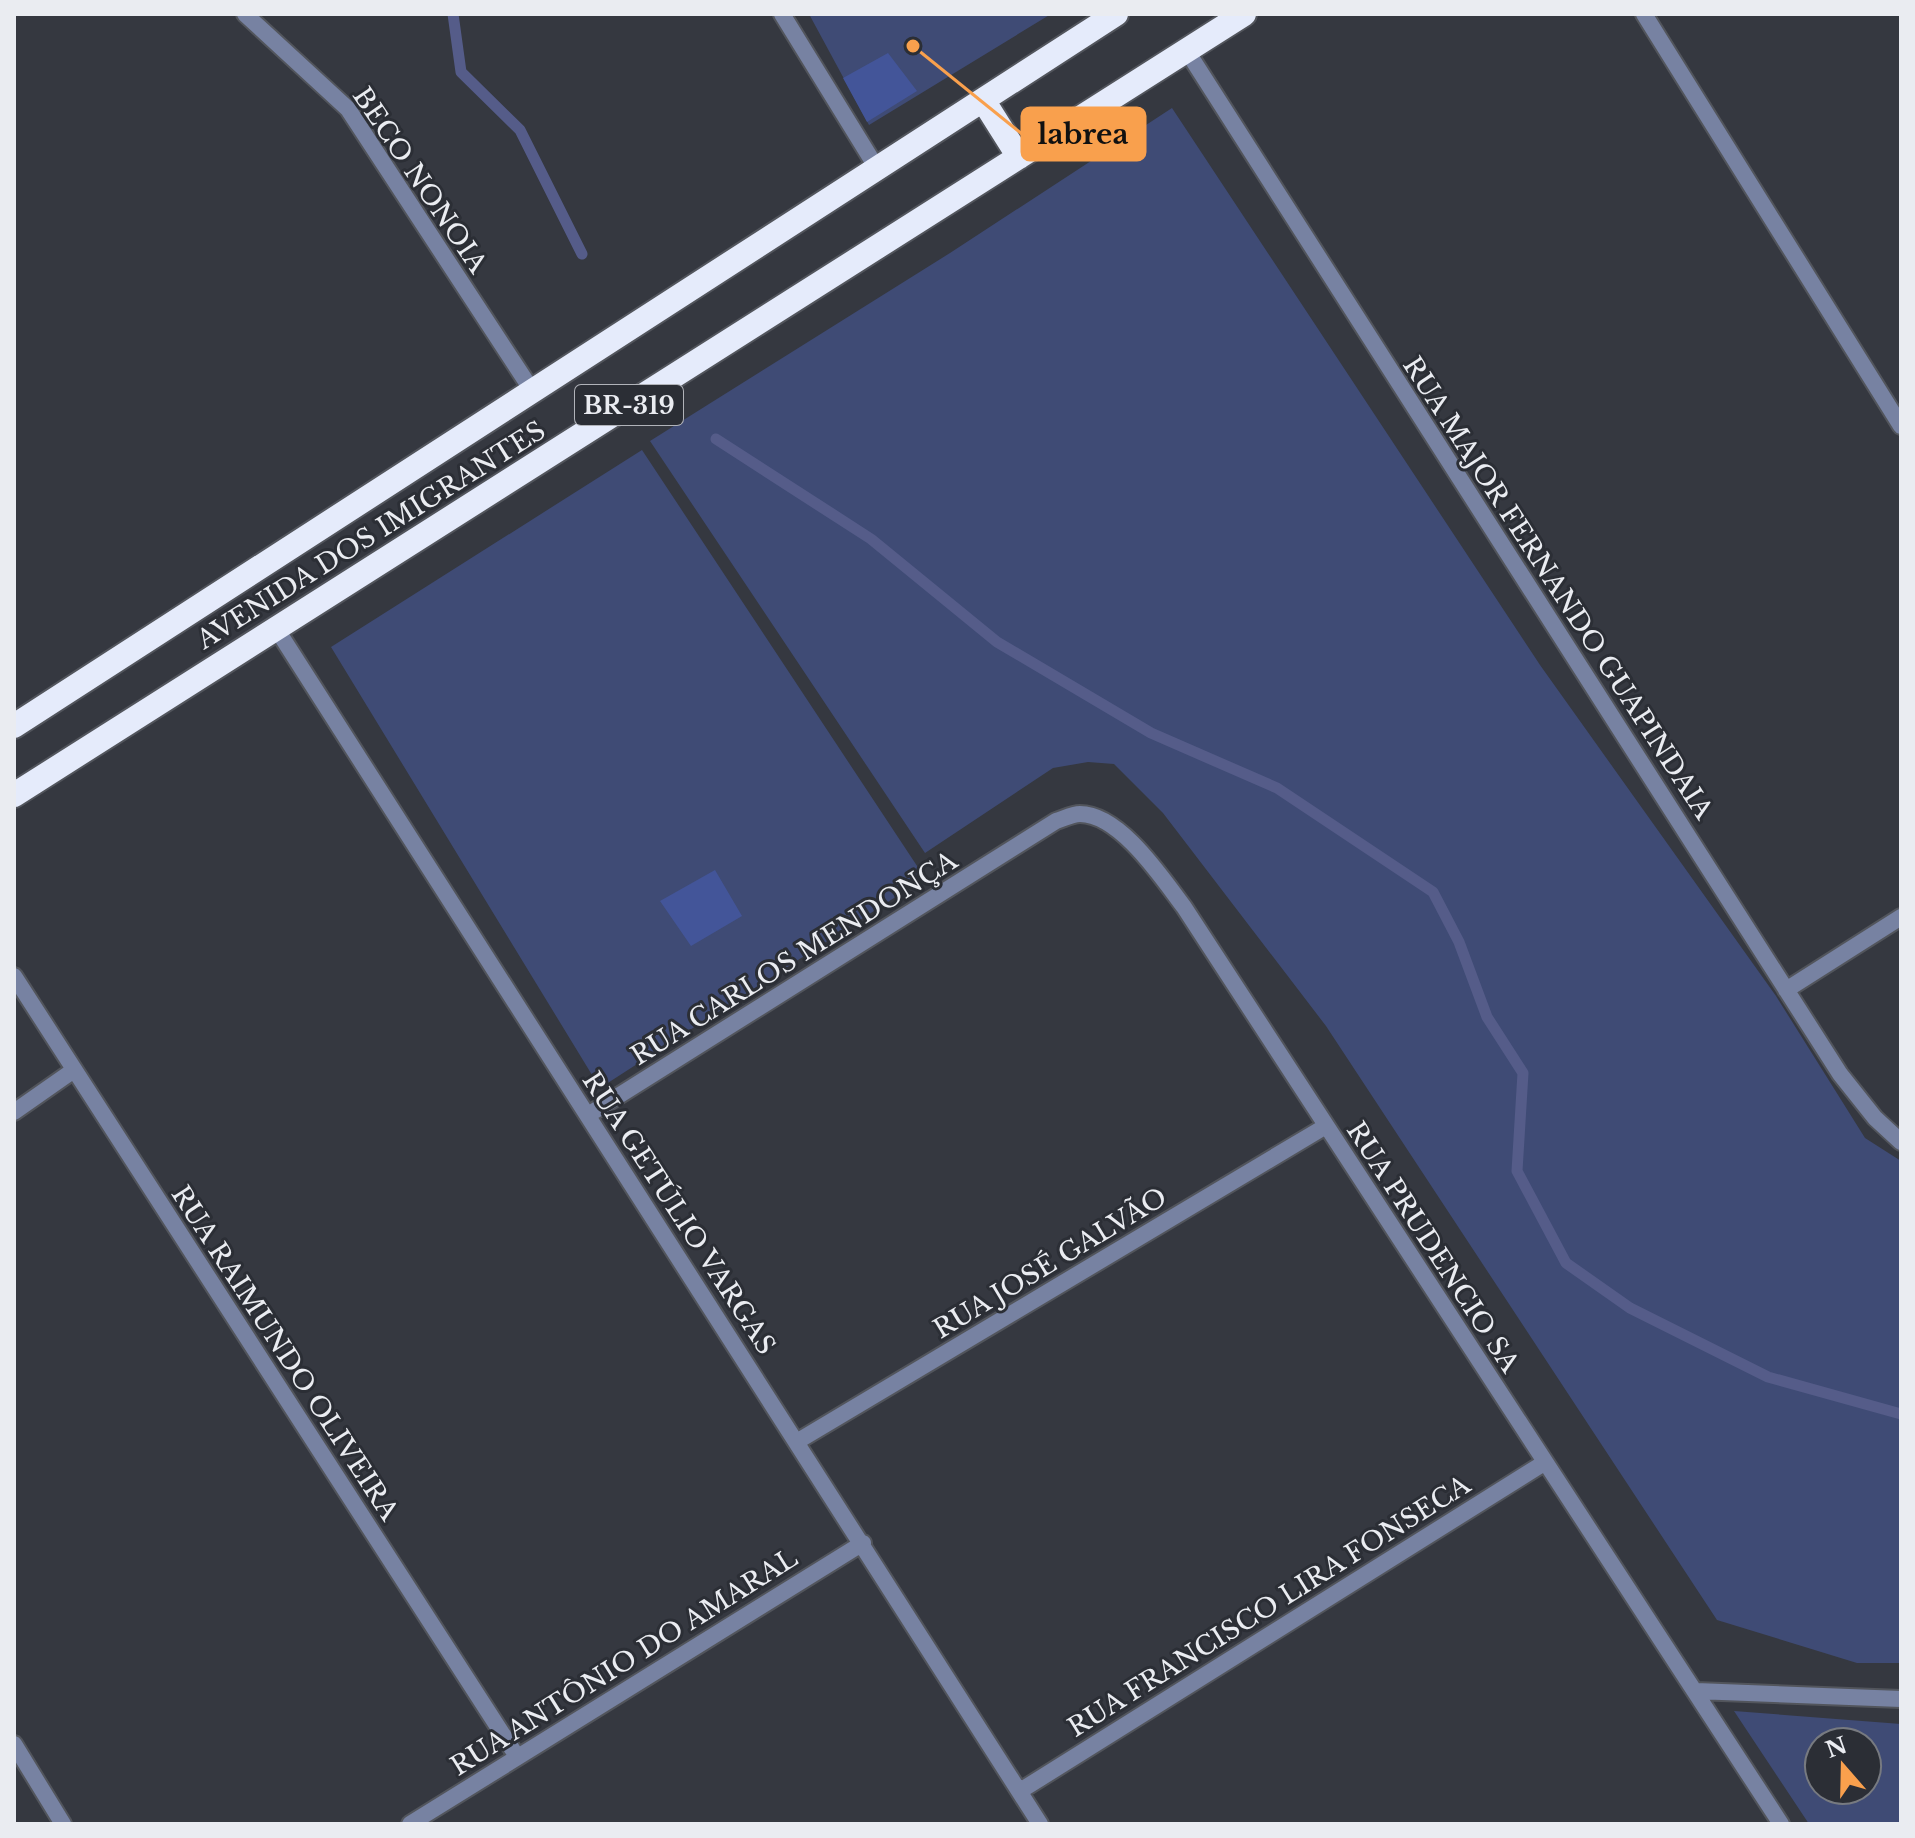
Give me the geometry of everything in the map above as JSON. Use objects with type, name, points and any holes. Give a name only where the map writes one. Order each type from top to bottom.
[{"type":"highway","name":"AVENIDA DOS IMIGRANTES","points":[[14,726],[1116,14]]},
{"type":"highway","name":"AVENIDA DOS IMIGRANTES","points":[[14,795],[1244,14]]},
{"type":"highway","points":[[983,100],[1019,157]]},
{"type":"street","name":"BECO NONOIA","points":[[245,14],[348,109],[533,392]]},
{"type":"street","points":[[782,14],[878,170]]},
{"type":"street","points":[[1644,14],[1901,426]]},
{"type":"street","name":"RUA MAJOR FERNANDO GUAPINDAIA","points":[[1187,51],[1840,1074],[1875,1118],[1901,1142]]},
{"type":"street","name":"RUA GETÚLIO VARGAS","points":[[276,628],[1040,1824]]},
{"type":"street","name":"RUA PRUDENCIO SA","points":[[985,867],[1056,821],[1080,814],[1106,821],[1150,861],[1184,907],[1781,1824]]},
{"type":"street","name":"RUA CARLOS MENDONÇA","points":[[588,1115],[985,867]]},
{"type":"street","points":[[1786,990],[1901,917]]},
{"type":"street","name":"RUA RAIMUNDO OLIVEIRA","points":[[14,976],[516,1755]]},
{"type":"street","points":[[14,1112],[74,1070]]},
{"type":"street","name":"RUA JOSÉ GALVÃO","points":[[798,1441],[1326,1126]]},
{"type":"street","name":"RUA FRANCISCO LIRA FONSECA","points":[[1020,1791],[1544,1463]]},
{"type":"street","name":"RUA ANTÔNIO DO AMARAL","points":[[410,1824],[516,1755],[863,1543]]},
{"type":"street","points":[[1696,1691],[1901,1699]]},
{"type":"street","points":[[14,1744],[63,1824]]},
{"type":"shaded area","points":[[809,14],[1051,14],[869,125]]},
{"type":"shaded area","points":[[1172,108],[1540,665],[1776,996],[1865,1138],[1901,1161],[1901,1663],[1857,1663],[1717,1620],[1326,1026],[1163,813],[1114,764],[1088,762],[1053,768],[925,853],[650,441],[950,253]]},
{"type":"shaded area","points":[[642,450],[925,878],[600,1088],[331,647]]},
{"type":"shaded area","points":[[1734,1711],[1901,1724],[1901,1824],[1809,1824]]},
{"type":"building","points":[[888,53],[917,91],[867,122],[843,78]]},
{"type":"building","points":[[715,870],[742,916],[691,946],[660,901]]},
{"type":"waterway","points":[[453,14],[461,72],[520,130],[582,254]]},
{"type":"waterway","points":[[716,439],[871,539],[997,642],[1151,733],[1277,788],[1433,892],[1459,942],[1487,1017],[1523,1073],[1517,1171],[1566,1263],[1630,1308],[1768,1377],[1901,1414]]},
{"type":"place","name":"labrea","points":[[913,46]]}]
